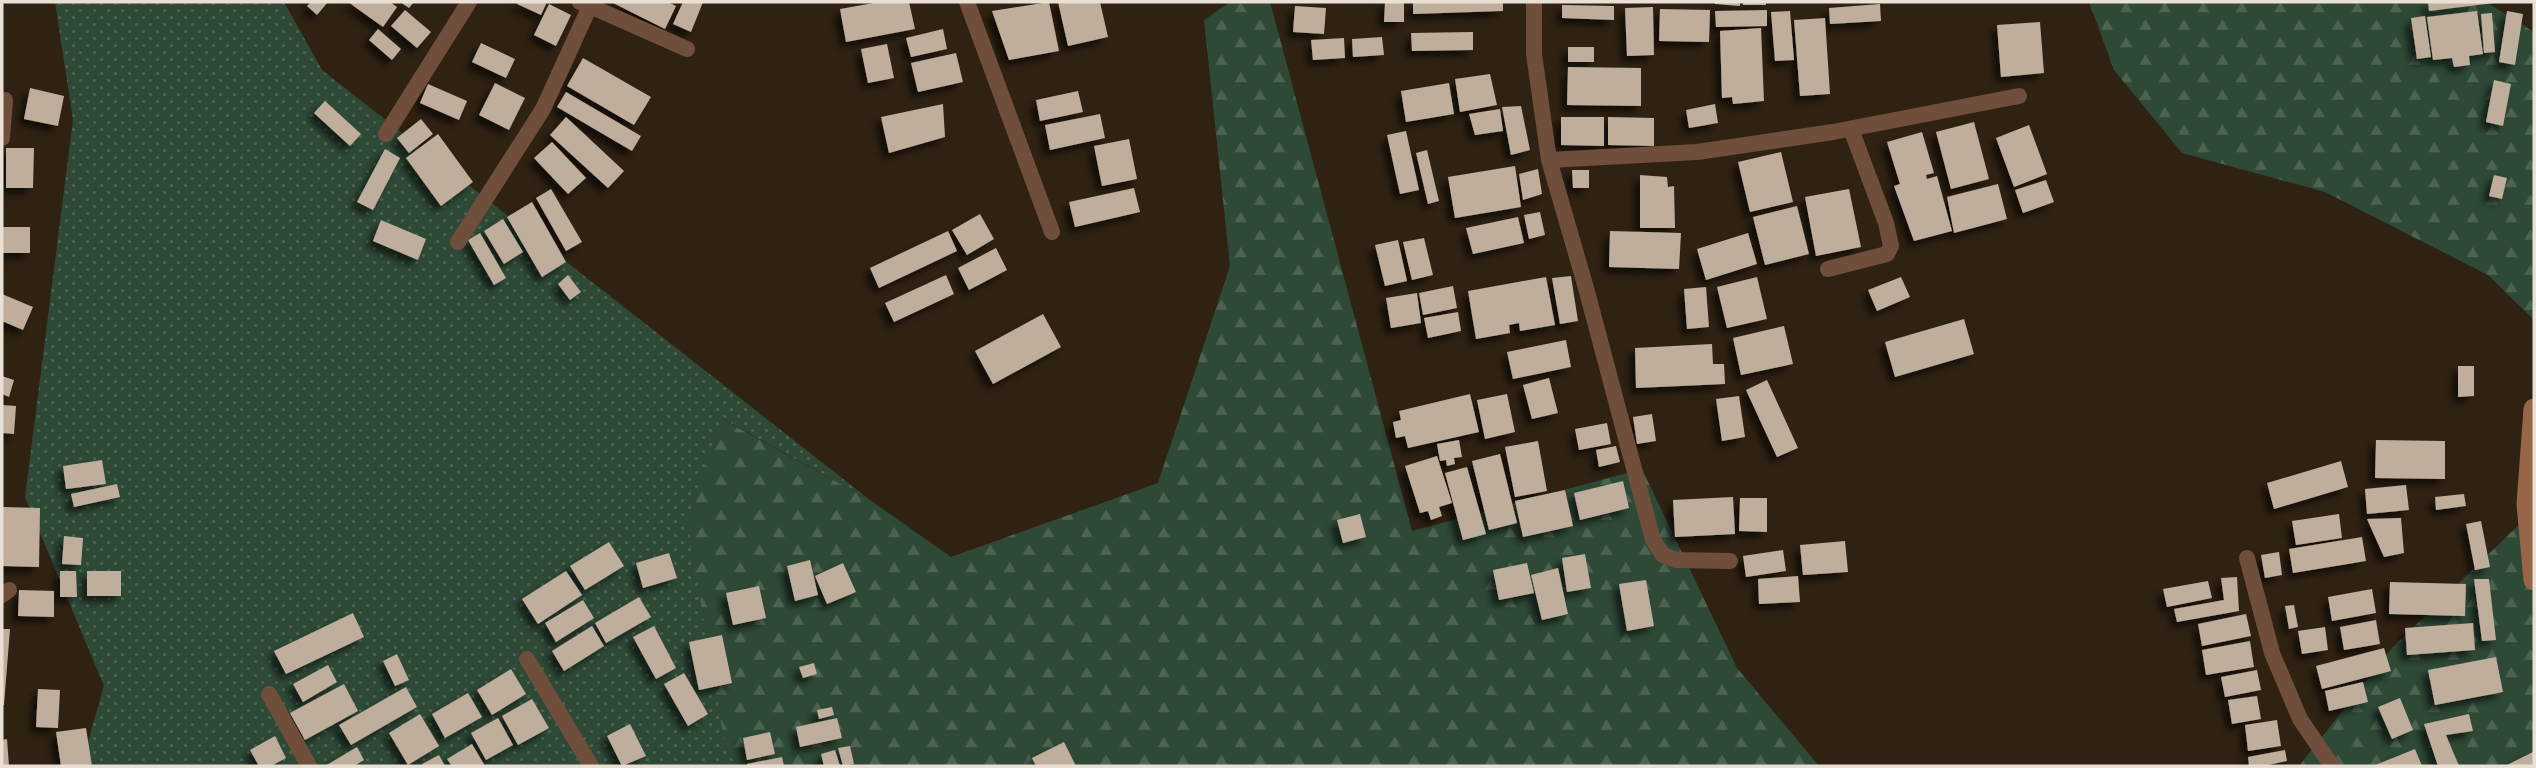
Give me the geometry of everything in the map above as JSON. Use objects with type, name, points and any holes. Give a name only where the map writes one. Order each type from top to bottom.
[{"type":"street","points":[[386,134],[469,2]]},
{"type":"street","points":[[967,2],[1052,232]]},
{"type":"street","points":[[1534,2],[1534,54],[1549,160],[1653,540],[1663,555],[1676,560],[1730,561]]},
{"type":"street","points":[[458,242],[543,109],[585,4],[687,49]]},
{"type":"street","points":[[1549,160],[1697,152],[1851,129],[2019,96]]},
{"type":"street","points":[[2,138],[5,100]]},
{"type":"street","points":[[1828,269],[1887,254],[1891,246],[1886,222],[1851,129]]},
{"type":"street","points":[[2534,409],[2527,504],[2534,580]]},
{"type":"street","points":[[2247,558],[2272,653],[2300,719],[2332,766]]},
{"type":"street","points":[[527,659],[591,766]]},
{"type":"street","points":[[269,694],[309,766]]},
{"type":"green space","points":[[55,2],[284,2],[322,70],[870,500],[723,419],[725,746],[737,766],[81,766],[104,686],[25,497],[73,120]]},
{"type":"green space","points":[[1230,2],[1270,2],[1412,531],[1642,469],[1737,668],[1819,766],[737,766],[725,746],[687,521],[722,419],[870,500],[951,557],[1158,483],[1230,266],[1204,20]]},
{"type":"green space","points":[[2089,2],[2486,2],[2534,32],[2534,320],[2488,275],[2325,192],[2182,153],[2114,70]]},
{"type":"green space","points":[[2534,506],[2534,766],[2299,766],[2392,648],[2530,514]]},
{"type":"building","points":[[311,2],[328,2],[317,15],[307,6]]},
{"type":"building","points":[[348,2],[390,2],[397,7],[383,27]]},
{"type":"building","points":[[400,2],[414,2],[409,8]]},
{"type":"building","points":[[547,2],[541,15],[517,4]]},
{"type":"building","points":[[611,2],[668,2],[676,6],[665,29]]},
{"type":"building","points":[[683,2],[703,2],[691,32],[673,24]]},
{"type":"building","points":[[879,2],[909,2],[915,29],[846,42],[840,9]]},
{"type":"building","points":[[1049,2],[1059,51],[1009,60],[992,11]]},
{"type":"building","points":[[1058,2],[1100,2],[1108,37],[1068,46]]},
{"type":"building","points":[[1385,2],[1404,2],[1404,22],[1384,22]]},
{"type":"building","points":[[1413,2],[1503,2],[1503,11],[1413,14]]},
{"type":"building","points":[[1740,2],[1740,6],[1715,4]]},
{"type":"building","points":[[1743,2],[1766,2],[1766,5],[1743,5]]},
{"type":"building","points":[[2428,2],[2494,2],[2494,3],[2429,11]]},
{"type":"building","points":[[549,4],[571,15],[556,46],[534,35]]},
{"type":"building","points":[[1880,4],[1881,21],[1830,24],[1829,8]]},
{"type":"building","points":[[1562,5],[1614,6],[1614,20],[1562,18]]},
{"type":"building","points":[[1295,6],[1326,8],[1324,34],[1293,32]]},
{"type":"building","points":[[1653,7],[1654,55],[1627,56],[1625,8]]},
{"type":"building","points":[[1660,9],[1710,10],[1709,42],[1659,41]]},
{"type":"building","points":[[405,10],[431,32],[417,48],[391,26]]},
{"type":"building","points":[[1767,10],[1767,26],[1716,27],[1715,11]]},
{"type":"building","points":[[1790,11],[1794,60],[1775,61],[1771,12]]},
{"type":"building","points":[[2477,11],[2483,54],[2469,56],[2470,65],[2454,67],[2452,58],[2433,60],[2427,17]]},
{"type":"building","points":[[2507,11],[2523,14],[2515,65],[2499,62]]},
{"type":"building","points":[[2492,13],[2495,52],[2484,53],[2481,14]]},
{"type":"building","points":[[2425,16],[2431,57],[2417,59],[2411,18]]},
{"type":"building","points":[[1825,18],[1830,94],[1800,96],[1794,20]]},
{"type":"building","points":[[2040,22],[2044,73],[2001,77],[1997,25]]},
{"type":"building","points":[[1761,28],[1764,101],[1733,104],[1732,97],[1722,98],[1720,31]]},
{"type":"building","points":[[378,29],[401,49],[392,60],[369,40]]},
{"type":"building","points":[[943,29],[947,49],[911,57],[906,38]]},
{"type":"building","points":[[1473,32],[1473,50],[1412,51],[1411,33]]},
{"type":"building","points":[[1382,37],[1384,55],[1353,57],[1352,39]]},
{"type":"building","points":[[1344,38],[1345,58],[1313,60],[1311,40]]},
{"type":"building","points":[[481,43],[515,59],[506,78],[472,62]]},
{"type":"building","points":[[887,44],[894,78],[868,83],[861,49]]},
{"type":"building","points":[[1568,47],[1594,47],[1594,62],[1568,62]]},
{"type":"building","points":[[956,53],[963,82],[918,92],[911,63]]},
{"type":"building","points":[[583,58],[651,97],[634,125],[567,86]]},
{"type":"building","points":[[1568,67],[1641,68],[1641,106],[1567,105]]},
{"type":"building","points":[[1490,74],[1497,105],[1460,112],[1455,79]]},
{"type":"building","points":[[2494,80],[2511,84],[2503,126],[2486,122]]},
{"type":"building","points":[[495,83],[525,98],[509,130],[479,115]]},
{"type":"building","points":[[1449,83],[1454,114],[1406,122],[1401,91]]},
{"type":"building","points":[[428,84],[467,101],[459,120],[420,103]]},
{"type":"building","points":[[30,88],[64,96],[58,126],[24,119]]},
{"type":"building","points":[[1078,91],[1083,112],[1040,121],[1036,100]]},
{"type":"building","points":[[566,92],[641,136],[632,151],[557,107]]},
{"type":"building","points":[[325,101],[361,134],[350,146],[314,113]]},
{"type":"building","points":[[943,104],[945,137],[889,153],[881,117]]},
{"type":"building","points":[[1715,104],[1718,123],[1689,128],[1686,110]]},
{"type":"building","points":[[1521,106],[1530,150],[1511,155],[1502,107]]},
{"type":"building","points":[[1500,109],[1503,131],[1475,135],[1469,114]]},
{"type":"building","points":[[1100,114],[1105,138],[1050,150],[1045,125]]},
{"type":"building","points":[[566,117],[624,171],[608,188],[550,135]]},
{"type":"building","points":[[1561,117],[1604,117],[1604,146],[1561,145]]},
{"type":"building","points":[[1608,117],[1654,118],[1654,146],[1608,145]]},
{"type":"building","points":[[421,119],[433,134],[409,153],[397,138]]},
{"type":"building","points":[[1974,122],[1989,179],[1951,189],[1936,132]]},
{"type":"building","points":[[2029,125],[2047,174],[2014,187],[1996,138]]},
{"type":"building","points":[[1406,131],[1419,190],[1400,194],[1387,135]]},
{"type":"building","points":[[1922,132],[1934,173],[1926,175],[1927,179],[1937,176],[1952,231],[1914,241],[1894,186],[1900,184],[1887,142]]},
{"type":"building","points":[[438,134],[473,182],[441,206],[406,158]]},
{"type":"building","points":[[1129,139],[1137,179],[1102,186],[1094,146]]},
{"type":"building","points":[[552,142],[586,178],[568,194],[534,158]]},
{"type":"building","points":[[6,148],[34,148],[33,188],[6,188]]},
{"type":"building","points":[[385,149],[400,158],[373,210],[357,202]]},
{"type":"building","points":[[1427,150],[1439,201],[1428,204],[1416,153]]},
{"type":"building","points":[[1781,152],[1793,202],[1750,212],[1738,162]]},
{"type":"building","points":[[1515,166],[1521,207],[1455,218],[1448,177]]},
{"type":"building","points":[[1538,169],[1542,194],[1523,200],[1519,174]]},
{"type":"building","points":[[1572,170],[1589,170],[1589,188],[1573,188]]},
{"type":"building","points":[[1640,175],[1667,177],[1668,187],[1674,186],[1675,228],[1640,228]]},
{"type":"building","points":[[2494,175],[2507,178],[2502,199],[2489,196]]},
{"type":"building","points":[[2046,180],[2054,202],[2023,213],[2015,190]]},
{"type":"building","points":[[1998,184],[2007,219],[1954,233],[1947,197]]},
{"type":"building","points":[[1134,188],[1140,212],[1075,227],[1069,202]]},
{"type":"building","points":[[551,189],[582,242],[566,251],[536,198]]},
{"type":"building","points":[[1849,189],[1861,247],[1816,256],[1805,197]]},
{"type":"building","points":[[532,202],[566,262],[542,277],[507,217]]},
{"type":"building","points":[[1797,206],[1809,254],[1765,265],[1753,217]]},
{"type":"building","points":[[1540,212],[1545,235],[1529,239],[1524,215]]},
{"type":"building","points":[[980,214],[994,239],[967,255],[952,230]]},
{"type":"building","points":[[1518,217],[1524,243],[1473,254],[1466,228]]},
{"type":"building","points":[[503,219],[523,252],[504,264],[484,231]]},
{"type":"building","points":[[381,220],[426,239],[418,260],[373,241]]},
{"type":"building","points":[[2,227],[30,227],[30,253],[2,253]]},
{"type":"building","points":[[948,231],[957,251],[879,288],[870,268]]},
{"type":"building","points":[[1610,231],[1681,233],[1679,269],[1609,267]]},
{"type":"building","points":[[480,233],[506,278],[494,285],[468,240]]},
{"type":"building","points":[[1748,233],[1757,264],[1706,280],[1697,249]]},
{"type":"building","points":[[1424,238],[1433,275],[1412,280],[1403,242]]},
{"type":"building","points":[[1398,240],[1407,281],[1385,286],[1375,245]]},
{"type":"building","points":[[996,248],[1007,270],[969,290],[958,268]]},
{"type":"building","points":[[568,275],[581,292],[570,300],[558,284]]},
{"type":"building","points":[[946,275],[954,294],[894,322],[885,303]]},
{"type":"building","points":[[1571,276],[1578,321],[1560,324],[1552,278]]},
{"type":"building","points":[[1546,277],[1555,325],[1520,331],[1519,323],[1509,325],[1510,333],[1476,339],[1468,291]]},
{"type":"building","points":[[1757,277],[1767,319],[1727,328],[1717,287]]},
{"type":"building","points":[[1901,277],[1910,297],[1877,311],[1868,290]]},
{"type":"building","points":[[1453,286],[1457,308],[1423,315],[1419,293]]},
{"type":"building","points":[[1706,287],[1709,327],[1687,329],[1684,289]]},
{"type":"building","points":[[1417,293],[1421,323],[1391,328],[1386,298]]},
{"type":"building","points":[[2,294],[33,307],[23,330],[2,321]]},
{"type":"building","points":[[1458,312],[1461,331],[1428,338],[1424,318]]},
{"type":"building","points":[[1043,314],[1061,347],[993,384],[975,351]]},
{"type":"building","points":[[1964,319],[1974,354],[1895,377],[1885,342]]},
{"type":"building","points":[[1784,326],[1793,364],[1741,375],[1733,338]]},
{"type":"building","points":[[1566,340],[1571,367],[1513,379],[1507,352]]},
{"type":"building","points":[[1712,344],[1713,364],[1724,364],[1725,384],[1636,388],[1635,348]]},
{"type":"building","points":[[2458,366],[2474,366],[2474,396],[2458,397]]},
{"type":"building","points":[[2,376],[14,380],[9,397],[2,394]]},
{"type":"building","points":[[1549,378],[1558,413],[1532,419],[1523,385]]},
{"type":"building","points":[[1767,380],[1798,448],[1777,457],[1746,390]]},
{"type":"building","points":[[1470,394],[1479,432],[1408,448],[1405,436],[1396,438],[1393,422],[1401,420],[1399,411]]},
{"type":"building","points":[[1507,394],[1515,432],[1485,439],[1477,400]]},
{"type":"building","points":[[1739,396],[1745,437],[1722,441],[1716,399]]},
{"type":"building","points":[[2,405],[16,406],[14,434],[2,433]]},
{"type":"building","points":[[1652,414],[1656,441],[1637,444],[1633,417]]},
{"type":"building","points":[[1607,423],[1611,444],[1579,450],[1575,429]]},
{"type":"building","points":[[1459,440],[1462,457],[1454,458],[1455,464],[1447,466],[1446,460],[1440,461],[1437,444]]},
{"type":"building","points":[[2376,440],[2445,441],[2445,479],[2375,478]]},
{"type":"building","points":[[1538,441],[1547,491],[1515,497],[1505,447]]},
{"type":"building","points":[[1616,446],[1620,462],[1599,467],[1596,450]]},
{"type":"building","points":[[1500,454],[1517,523],[1489,530],[1472,461]]},
{"type":"building","points":[[1437,456],[1452,503],[1439,507],[1442,516],[1431,520],[1428,511],[1420,513],[1405,466]]},
{"type":"building","points":[[102,460],[106,484],[66,489],[63,466]]},
{"type":"building","points":[[2341,461],[2348,487],[2274,509],[2267,483]]},
{"type":"building","points":[[1467,467],[1486,534],[1463,540],[1445,473]]},
{"type":"building","points":[[1623,481],[1629,508],[1580,520],[1574,493]]},
{"type":"building","points":[[117,484],[120,497],[74,507],[71,494]]},
{"type":"building","points":[[2406,485],[2409,510],[2367,514],[2365,489]]},
{"type":"building","points":[[1565,490],[1573,526],[1523,537],[1515,501]]},
{"type":"building","points":[[2464,494],[2466,506],[2436,510],[2435,497]]},
{"type":"building","points":[[1733,497],[1735,534],[1675,537],[1673,500]]},
{"type":"building","points":[[1740,498],[1767,498],[1767,532],[1739,531]]},
{"type":"building","points":[[3,507],[40,508],[39,567],[2,566]]},
{"type":"building","points":[[1360,514],[1366,537],[1343,543],[1337,520]]},
{"type":"building","points":[[2339,514],[2342,538],[2296,545],[2292,521]]},
{"type":"building","points":[[2401,518],[2404,553],[2384,557],[2367,519]]},
{"type":"building","points":[[2481,521],[2490,567],[2475,570],[2466,524]]},
{"type":"building","points":[[64,536],[83,538],[81,565],[62,564]]},
{"type":"building","points":[[2362,537],[2366,561],[2293,573],[2289,549]]},
{"type":"building","points":[[1845,541],[1848,572],[1803,575],[1800,545]]},
{"type":"building","points":[[609,542],[624,566],[585,590],[570,566]]},
{"type":"building","points":[[1783,550],[1786,571],[1746,577],[1743,556]]},
{"type":"building","points":[[2279,552],[2282,575],[2265,578],[2261,555]]},
{"type":"building","points":[[669,553],[677,578],[643,588],[636,563]]},
{"type":"building","points":[[1585,554],[1591,588],[1567,592],[1562,558]]},
{"type":"building","points":[[810,560],[818,595],[795,601],[787,566]]},
{"type":"building","points":[[843,563],[856,592],[827,604],[815,576]]},
{"type":"building","points":[[1527,563],[1534,593],[1499,600],[1493,570]]},
{"type":"building","points":[[1558,568],[1568,614],[1542,620],[1531,575]]},
{"type":"building","points":[[60,571],[76,571],[77,597],[60,597]]},
{"type":"building","points":[[87,571],[121,571],[121,596],[87,596]]},
{"type":"building","points":[[566,571],[582,595],[538,624],[522,599]]},
{"type":"building","points":[[1798,576],[1800,602],[1759,604],[1758,579]]},
{"type":"building","points":[[2237,577],[2239,611],[2177,622],[2174,609],[2224,600],[2221,578]]},
{"type":"building","points":[[2474,579],[2489,579],[2496,640],[2482,641]]},
{"type":"building","points":[[1646,580],[1654,626],[1627,631],[1619,584]]},
{"type":"building","points":[[2208,581],[2212,598],[2167,607],[2163,589]]},
{"type":"building","points":[[2390,582],[2466,584],[2465,616],[2389,614]]},
{"type":"building","points":[[759,586],[766,618],[733,625],[726,593]]},
{"type":"building","points":[[2372,589],[2376,613],[2332,621],[2328,597]]},
{"type":"building","points":[[19,590],[54,591],[54,617],[18,616]]},
{"type":"building","points":[[639,597],[651,617],[606,643],[595,623]]},
{"type":"building","points":[[583,600],[594,618],[556,642],[545,623]]},
{"type":"building","points":[[2294,605],[2298,627],[2289,629],[2285,606]]},
{"type":"building","points":[[353,613],[364,637],[286,674],[274,651]]},
{"type":"building","points":[[2246,614],[2251,636],[2202,646],[2198,624]]},
{"type":"building","points":[[2376,620],[2380,644],[2344,650],[2340,627]]},
{"type":"building","points":[[2473,623],[2475,650],[2407,655],[2405,628]]},
{"type":"building","points":[[592,626],[604,646],[564,671],[552,651]]},
{"type":"building","points":[[654,626],[676,668],[656,679],[633,637]]},
{"type":"building","points":[[2325,627],[2328,650],[2302,654],[2298,631]]},
{"type":"building","points":[[2,629],[10,629],[4,705],[2,705]]},
{"type":"building","points":[[722,635],[732,683],[699,690],[689,642]]},
{"type":"building","points":[[2250,641],[2254,667],[2206,675],[2202,650]]},
{"type":"building","points":[[2384,648],[2391,671],[2322,689],[2316,666]]},
{"type":"building","points":[[397,654],[409,680],[395,686],[383,661]]},
{"type":"building","points":[[2496,657],[2503,692],[2435,705],[2428,670]]},
{"type":"building","points":[[814,663],[817,674],[803,678],[799,667]]},
{"type":"building","points":[[328,665],[337,682],[303,702],[293,684]]},
{"type":"building","points":[[511,669],[526,694],[492,715],[477,690]]},
{"type":"building","points":[[2257,670],[2261,690],[2225,697],[2221,677]]},
{"type":"building","points":[[684,673],[708,714],[688,726],[664,684]]},
{"type":"building","points":[[2363,682],[2368,702],[2329,711],[2325,691]]},
{"type":"building","points":[[344,684],[358,711],[305,740],[290,713]]},
{"type":"building","points":[[406,687],[417,707],[351,745],[339,725]]},
{"type":"building","points":[[38,689],[60,690],[58,728],[36,727]]},
{"type":"building","points":[[468,693],[482,717],[445,738],[432,714]]},
{"type":"building","points":[[2257,696],[2261,719],[2232,724],[2228,700]]},
{"type":"building","points":[[2400,698],[2413,730],[2392,739],[2378,707]]},
{"type":"building","points":[[532,699],[549,728],[518,745],[502,716]]},
{"type":"building","points":[[832,707],[834,715],[819,719],[817,710]]},
{"type":"building","points":[[420,714],[439,746],[408,765],[389,733]]},
{"type":"building","points":[[2469,714],[2473,731],[2446,735],[2459,766],[2438,766],[2424,724]]},
{"type":"building","points":[[498,718],[513,745],[486,760],[471,733]]},
{"type":"building","points":[[837,718],[842,738],[800,747],[796,727]]},
{"type":"building","points":[[2277,720],[2281,746],[2248,751],[2245,725]]},
{"type":"building","points":[[630,724],[646,756],[622,766],[607,736]]},
{"type":"building","points":[[86,728],[92,766],[61,766],[56,732]]},
{"type":"building","points":[[770,732],[775,754],[747,760],[743,738]]},
{"type":"building","points":[[275,736],[286,758],[271,766],[259,766],[250,750]]},
{"type":"building","points":[[7,739],[9,766],[2,766],[2,740]]},
{"type":"building","points":[[1064,742],[1076,766],[1036,766],[1032,758]]},
{"type":"building","points":[[472,744],[485,766],[452,766],[447,759]]},
{"type":"building","points":[[850,746],[854,764],[843,766],[838,748]]},
{"type":"building","points":[[357,747],[364,760],[354,766],[325,766]]},
{"type":"building","points":[[2415,749],[2422,766],[2373,766]]},
{"type":"building","points":[[835,750],[840,766],[824,766],[821,754]]},
{"type":"building","points":[[2285,750],[2287,761],[2249,766],[2248,757]]},
{"type":"building","points":[[2533,752],[2534,766],[2505,766]]},
{"type":"building","points":[[439,755],[445,766],[423,766],[422,764]]},
{"type":"building","points":[[782,757],[784,766],[747,766],[747,764]]}]
